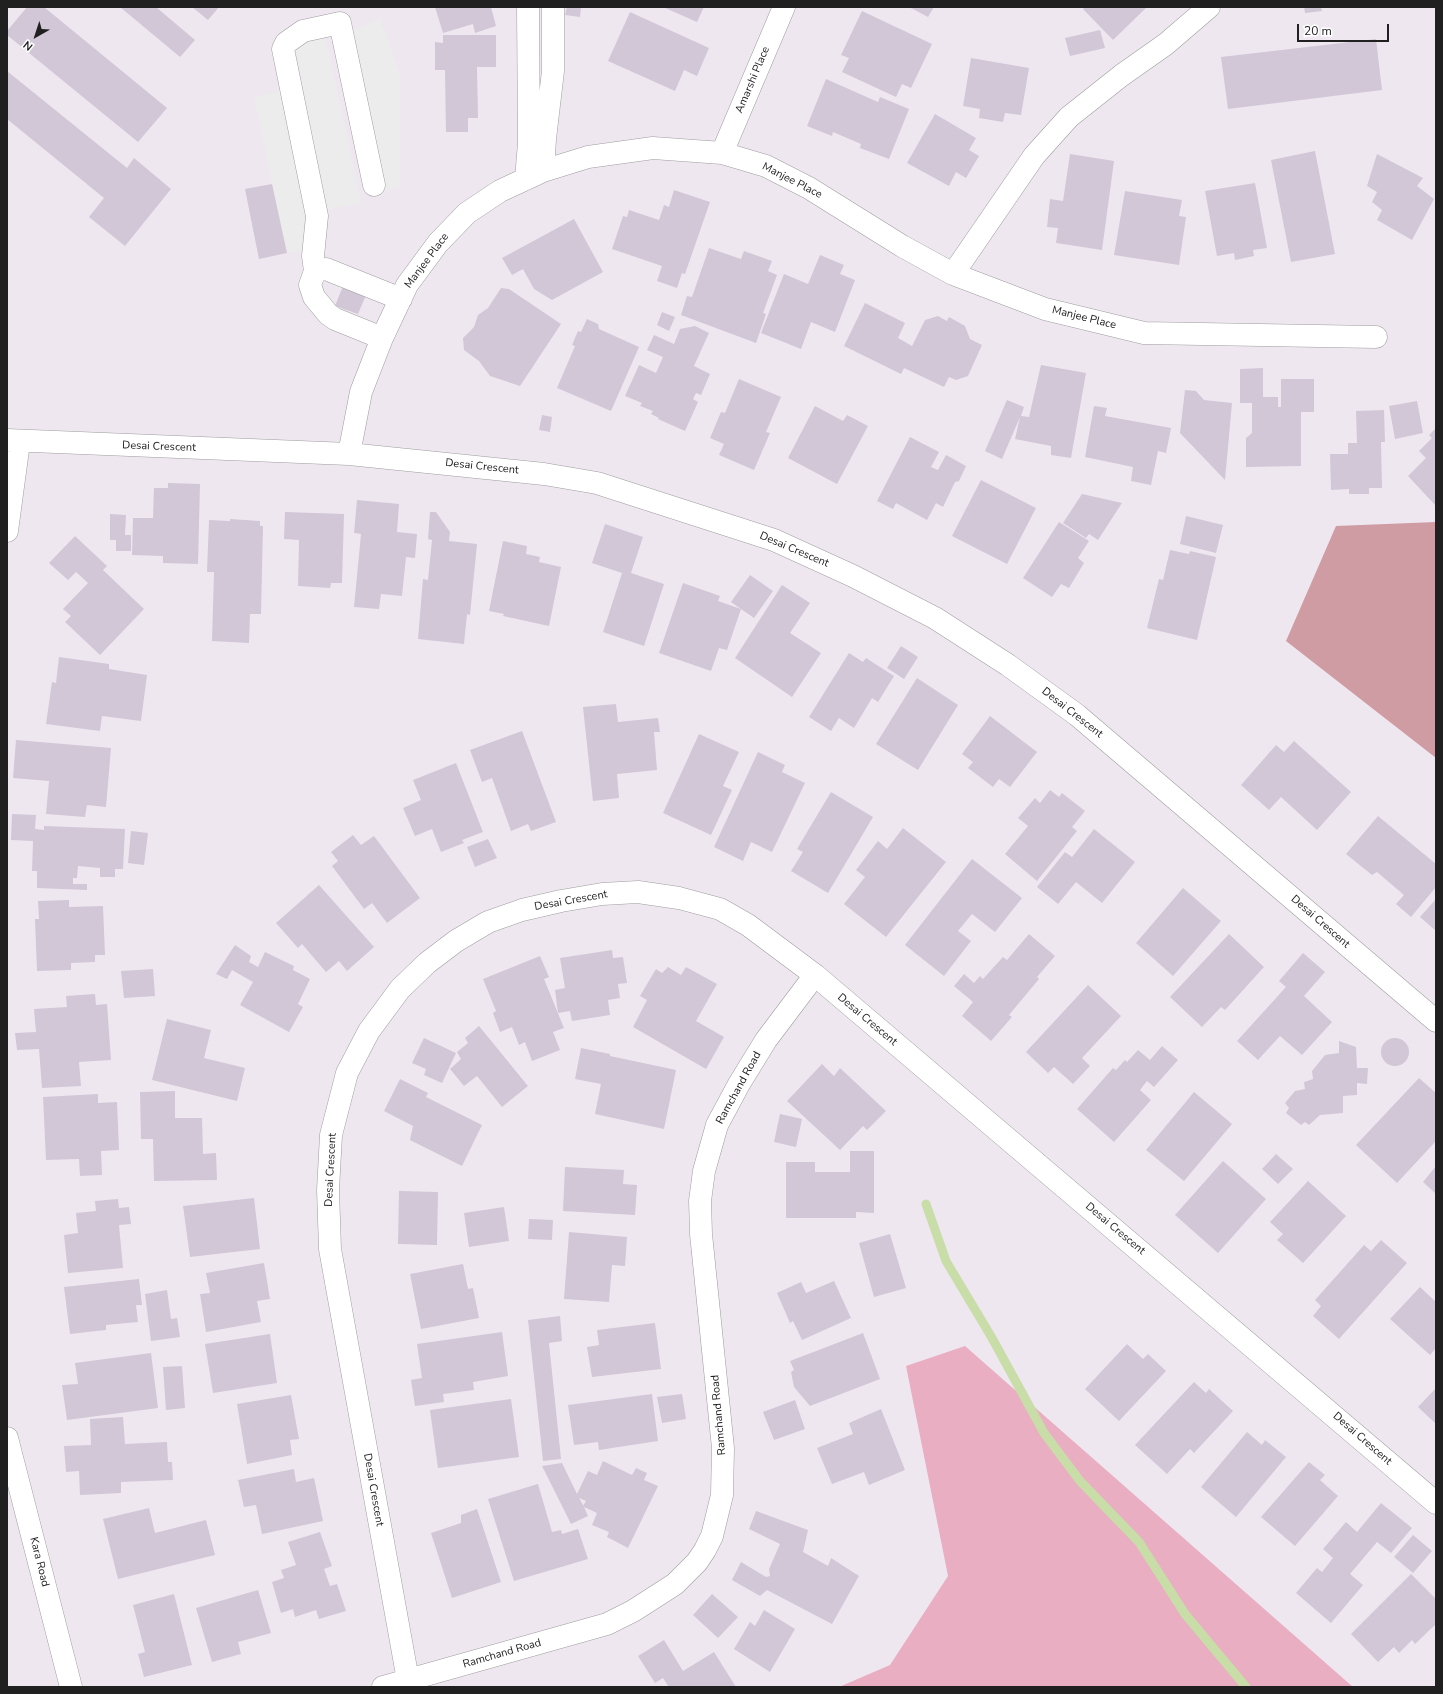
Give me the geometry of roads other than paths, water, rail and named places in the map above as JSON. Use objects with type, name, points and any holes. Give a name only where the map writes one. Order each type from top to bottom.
[{"type":"street","points":[[528,7],[529,143],[534,175]]},
{"type":"street","points":[[534,175],[545,139],[553,71],[553,7]]},
{"type":"street","name":"Amarshi Place","points":[[722,153],[784,7]]},
{"type":"street","points":[[953,274],[1034,156],[1069,117],[1122,75],[1166,44],[1209,7]]},
{"type":"street","points":[[374,185],[340,23],[303,31],[286,43],[283,50],[317,216],[313,256],[315,271],[310,285],[314,297],[321,307],[335,318],[382,338]]},
{"type":"street","name":"Manjee Place","points":[[349,454],[361,392],[382,338],[407,285],[438,243],[467,213],[500,191],[534,175],[588,157],[653,148],[722,153],[766,166],[810,188],[902,246],[953,274],[1044,309],[1144,333],[1376,337]]},
{"type":"street","points":[[315,271],[326,269],[401,298]]},
{"type":"street","points":[[7,531],[13,441]]},
{"type":"street","name":"Desai Crescent","points":[[13,441],[349,454],[544,474],[597,483],[774,540],[853,576],[928,615],[1008,665],[1077,715],[1436,1021]]},
{"type":"street","name":"Desai Crescent","points":[[408,1680],[330,1249],[328,1190],[331,1136],[347,1073],[369,1031],[400,989],[426,963],[456,940],[488,922],[522,910],[561,901],[602,894],[638,892],[679,898],[720,909],[770,940],[815,976],[1436,1502]]},
{"type":"street","name":"Ramchand Road","points":[[383,1687],[607,1624],[633,1611],[675,1584],[697,1562],[705,1550],[712,1536],[722,1495],[723,1448],[701,1234],[700,1201],[704,1171],[718,1125],[739,1084],[766,1040],[815,976]]},
{"type":"street","name":"Kara Road","points":[[7,1438],[71,1687]]},
{"type":"waterway","points":[[926,1204],[946,1261],[992,1338],[1044,1433],[1080,1481],[1139,1542],[1185,1614],[1246,1687]]}]
